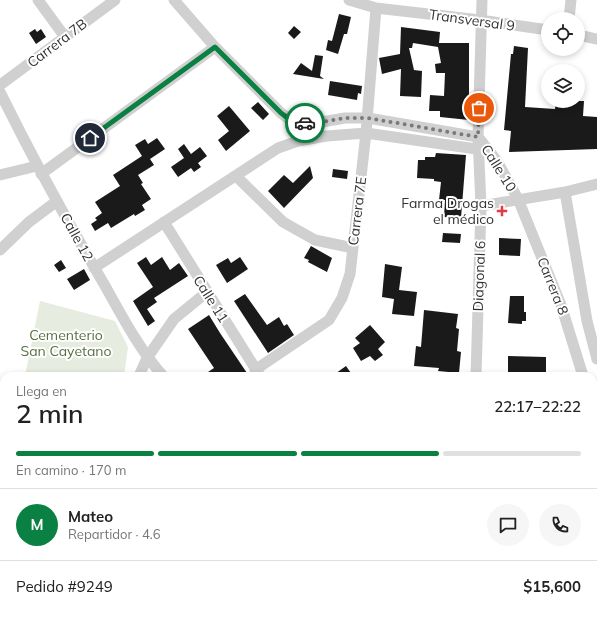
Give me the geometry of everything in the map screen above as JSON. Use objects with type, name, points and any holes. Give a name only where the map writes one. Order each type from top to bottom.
[{"type":"street","points":[[38,0],[65,37]]},
{"type":"street","name":"Carrera 7B","points":[[0,85],[115,0]]},
{"type":"street","name":"Calle 10","points":[[174,0],[215,47],[281,113],[293,122],[310,124],[345,118],[368,118],[478,137]]},
{"type":"street","name":"Transversal 9","points":[[349,0],[376,8],[481,9],[541,28]]},
{"type":"street","points":[[570,12],[571,0]]},
{"type":"street","name":"Carrera 7E","points":[[259,372],[329,320],[342,298],[350,274],[368,118],[376,8]]},
{"type":"street","name":"Diagonal 6","points":[[476,372],[484,151],[478,137],[481,9]]},
{"type":"street","points":[[585,37],[597,39]]},
{"type":"street","points":[[0,175],[39,170],[215,47]]},
{"type":"street","name":"Calle 12","points":[[0,92],[39,170],[94,268],[147,358],[159,372]]},
{"type":"street","points":[[94,268],[278,148],[291,143],[327,136],[366,133],[484,151]]},
{"type":"street","name":"Calle 10","points":[[484,151],[497,161],[518,199]]},
{"type":"street","points":[[236,176],[284,222],[315,240],[353,248]]},
{"type":"street","name":"Calle 10","points":[[482,206],[565,192],[597,184]]},
{"type":"street","name":"Carrera 8","points":[[565,192],[587,321],[597,359]]},
{"type":"street","name":"Carrera 8","points":[[518,199],[561,306],[582,372]]},
{"type":"street","points":[[0,250],[29,222],[57,201]]},
{"type":"street","name":"Calle 11","points":[[164,222],[257,372]]},
{"type":"street","points":[[141,372],[147,358],[174,319],[207,292]]},
{"type":"green space","name":"Cementerio San Cayetano","points":[[40,301],[115,321],[128,347],[125,372],[26,372]]},
{"type":"building","points":[[339,14],[351,17],[347,34],[344,34],[338,54],[326,50],[328,40],[332,41]]},
{"type":"building","points":[[294,26],[301,32],[294,39],[288,33]]},
{"type":"building","points":[[401,27],[440,32],[439,43],[469,43],[469,120],[440,117],[440,111],[429,111],[430,95],[444,96],[445,73],[436,73],[435,64],[441,63],[438,47],[413,43],[412,48],[409,48],[414,70],[422,71],[421,97],[400,96],[401,69],[382,74],[379,58],[400,54]]},
{"type":"building","points":[[35,29],[37,32],[41,29],[46,37],[36,44],[29,33]]},
{"type":"building","points":[[514,46],[528,48],[525,107],[555,109],[584,108],[583,116],[597,117],[597,149],[509,152],[511,131],[504,130],[511,54],[513,54]]},
{"type":"building","points":[[315,55],[323,56],[320,76],[324,79],[293,74],[301,63],[312,71]]},
{"type":"building","points":[[330,81],[362,86],[361,94],[358,93],[357,100],[328,95]]},
{"type":"building","points":[[258,102],[269,114],[263,120],[251,108]]},
{"type":"building","points":[[229,106],[250,131],[226,151],[218,140],[229,131],[217,116]]},
{"type":"building","points":[[157,138],[165,149],[150,159],[154,165],[138,175],[143,183],[141,184],[151,199],[142,205],[145,210],[135,216],[134,214],[111,228],[108,223],[95,231],[91,224],[97,220],[95,218],[102,213],[95,202],[120,186],[113,175],[142,156],[135,145],[145,139],[148,144]]},
{"type":"building","points":[[184,144],[191,154],[200,147],[207,156],[198,163],[201,167],[194,172],[191,168],[178,177],[171,167],[184,158],[178,149]]},
{"type":"building","points":[[436,153],[466,155],[461,218],[444,217],[445,200],[439,200],[441,182],[434,181],[434,179],[417,178],[418,160],[425,160],[425,157],[435,157]]},
{"type":"building","points":[[310,166],[313,178],[284,208],[268,191],[284,175],[293,183]]},
{"type":"building","points":[[333,169],[348,171],[347,179],[332,177]]},
{"type":"building","points":[[443,233],[461,234],[460,243],[442,242]]},
{"type":"building","points":[[499,238],[521,239],[520,256],[499,255]]},
{"type":"building","points":[[311,246],[332,258],[327,272],[308,262],[309,260],[304,258]]},
{"type":"building","points":[[146,257],[151,265],[162,257],[170,270],[179,263],[188,276],[154,298],[157,302],[147,309],[155,321],[148,326],[133,301],[153,287],[137,263]]},
{"type":"building","points":[[240,257],[248,269],[227,283],[216,265],[228,258],[231,263]]},
{"type":"building","points":[[61,260],[66,268],[59,272],[54,265]]},
{"type":"building","points":[[385,264],[402,267],[399,290],[417,292],[414,316],[392,314],[394,299],[382,297]]},
{"type":"building","points":[[84,269],[90,280],[74,290],[67,279]]},
{"type":"building","points":[[245,294],[267,325],[279,317],[284,326],[287,324],[294,335],[268,353],[234,301]]},
{"type":"building","points":[[510,296],[524,296],[524,312],[526,312],[526,321],[522,321],[522,324],[508,323]]},
{"type":"building","points":[[424,310],[458,314],[456,328],[459,329],[457,351],[461,352],[459,372],[438,371],[439,368],[414,366],[416,346],[421,347]]},
{"type":"building","points":[[209,315],[246,372],[208,372],[214,368],[188,329]]},
{"type":"building","points":[[370,325],[385,342],[378,349],[383,355],[375,361],[370,356],[361,361],[353,348],[360,343],[355,338]]},
{"type":"building","points":[[508,356],[546,357],[546,372],[508,372]]},
{"type":"building","points":[[346,366],[350,372],[338,372]]},
{"type":"way so far","points":[[305,123],[310,124],[345,118],[368,118],[478,137],[479,108]]},
{"type":"place","name":"Farma Drogas el médico","points":[[502,211]]},
{"type":"route","points":[[90,138],[215,47],[281,113],[293,122],[305,123]]}]
